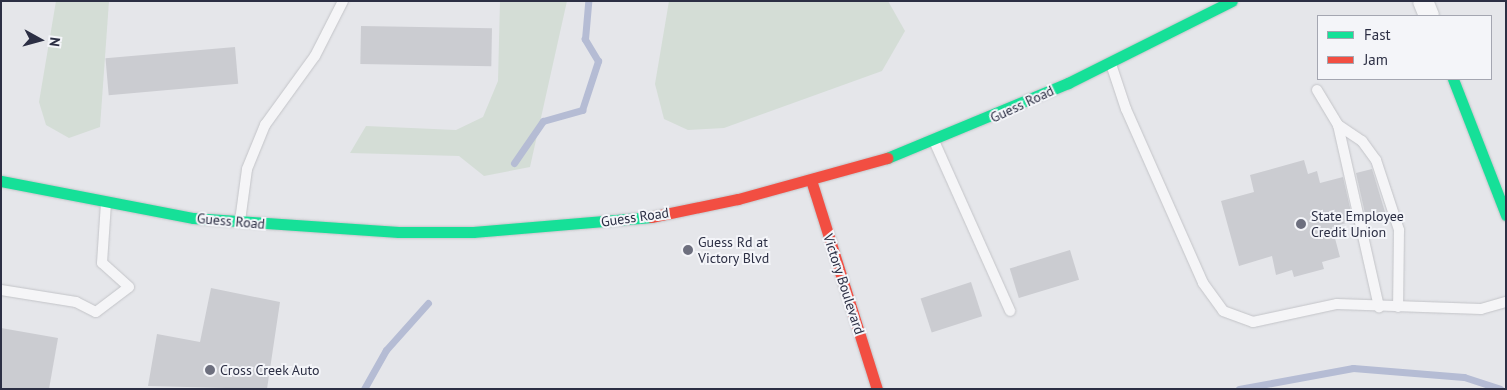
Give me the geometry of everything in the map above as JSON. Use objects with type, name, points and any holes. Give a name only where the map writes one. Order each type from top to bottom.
[{"type":"main road","name":"Guess Road","points":[[1,181],[240,223],[409,232],[579,225],[738,199],[811,180],[934,142],[1110,63],[1232,1]]},
{"type":"main road","points":[[1453,80],[1506,215]]},
{"type":"main road","name":"Victory Boulevard","points":[[811,180],[877,389]]},
{"type":"street","points":[[1423,1],[1429,15]]},
{"type":"lane","points":[[240,223],[246,170],[265,125],[315,56],[343,1]]},
{"type":"lane","points":[[1110,63],[1126,109],[1199,274],[1223,311],[1254,322],[1337,304],[1379,307],[1481,309],[1506,302]]},
{"type":"lane","points":[[1317,90],[1338,126],[1379,307]]},
{"type":"lane","points":[[1338,126],[1362,141],[1376,160],[1399,230],[1398,307]]},
{"type":"lane","points":[[934,142],[1010,311]]},
{"type":"lane","points":[[1,290],[76,302],[96,312],[129,287],[102,263],[106,200]]},
{"type":"shaded area","points":[[56,1],[109,1],[100,127],[69,138],[46,125],[39,102]]},
{"type":"shaded area","points":[[500,1],[567,1],[530,167],[484,176],[459,156],[350,153],[366,126],[456,130],[483,117],[498,81]]},
{"type":"shaded area","points":[[669,1],[888,1],[905,31],[882,71],[724,128],[688,130],[664,119],[655,84]]},
{"type":"building","points":[[361,26],[492,28],[491,66],[360,64]]},
{"type":"building","points":[[235,47],[238,84],[109,95],[105,58]]},
{"type":"building","points":[[1304,160],[1308,174],[1317,171],[1320,183],[1343,177],[1353,221],[1332,227],[1340,257],[1322,262],[1324,269],[1294,277],[1292,270],[1276,275],[1272,256],[1239,266],[1221,201],[1254,192],[1250,175]]},
{"type":"building","points":[[1372,169],[1385,212],[1366,218],[1356,173]]},
{"type":"building","points":[[1070,250],[1079,280],[1019,298],[1010,268]]},
{"type":"building","points":[[971,282],[982,316],[932,333],[921,298]]},
{"type":"building","points":[[211,288],[280,302],[267,389],[148,386],[157,334],[200,342]]},
{"type":"building","points":[[1,328],[58,338],[49,389],[1,389]]},
{"type":"waterway","points":[[514,163],[543,121],[582,110],[598,61],[585,39],[588,1]]},
{"type":"waterway","points":[[364,389],[386,350],[428,303]]},
{"type":"waterway","points":[[1239,389],[1353,368],[1464,377],[1500,389]]},
{"type":"traffic: fast","points":[[887,158],[1068,83],[1232,1]]},
{"type":"traffic: fast","points":[[1453,80],[1506,215]]},
{"type":"traffic: fast","points":[[1,181],[193,218],[399,232],[473,232],[651,217]]},
{"type":"traffic: jam","points":[[651,217],[738,199],[887,158]]},
{"type":"traffic: jam","points":[[811,180],[877,389]]},
{"type":"place","name":"State Employee Credit Union","points":[[1301,224]]},
{"type":"place","name":"Guess Rd at Victory Blvd","points":[[688,250]]},
{"type":"place","name":"Cross Creek Auto","points":[[210,370]]}]
